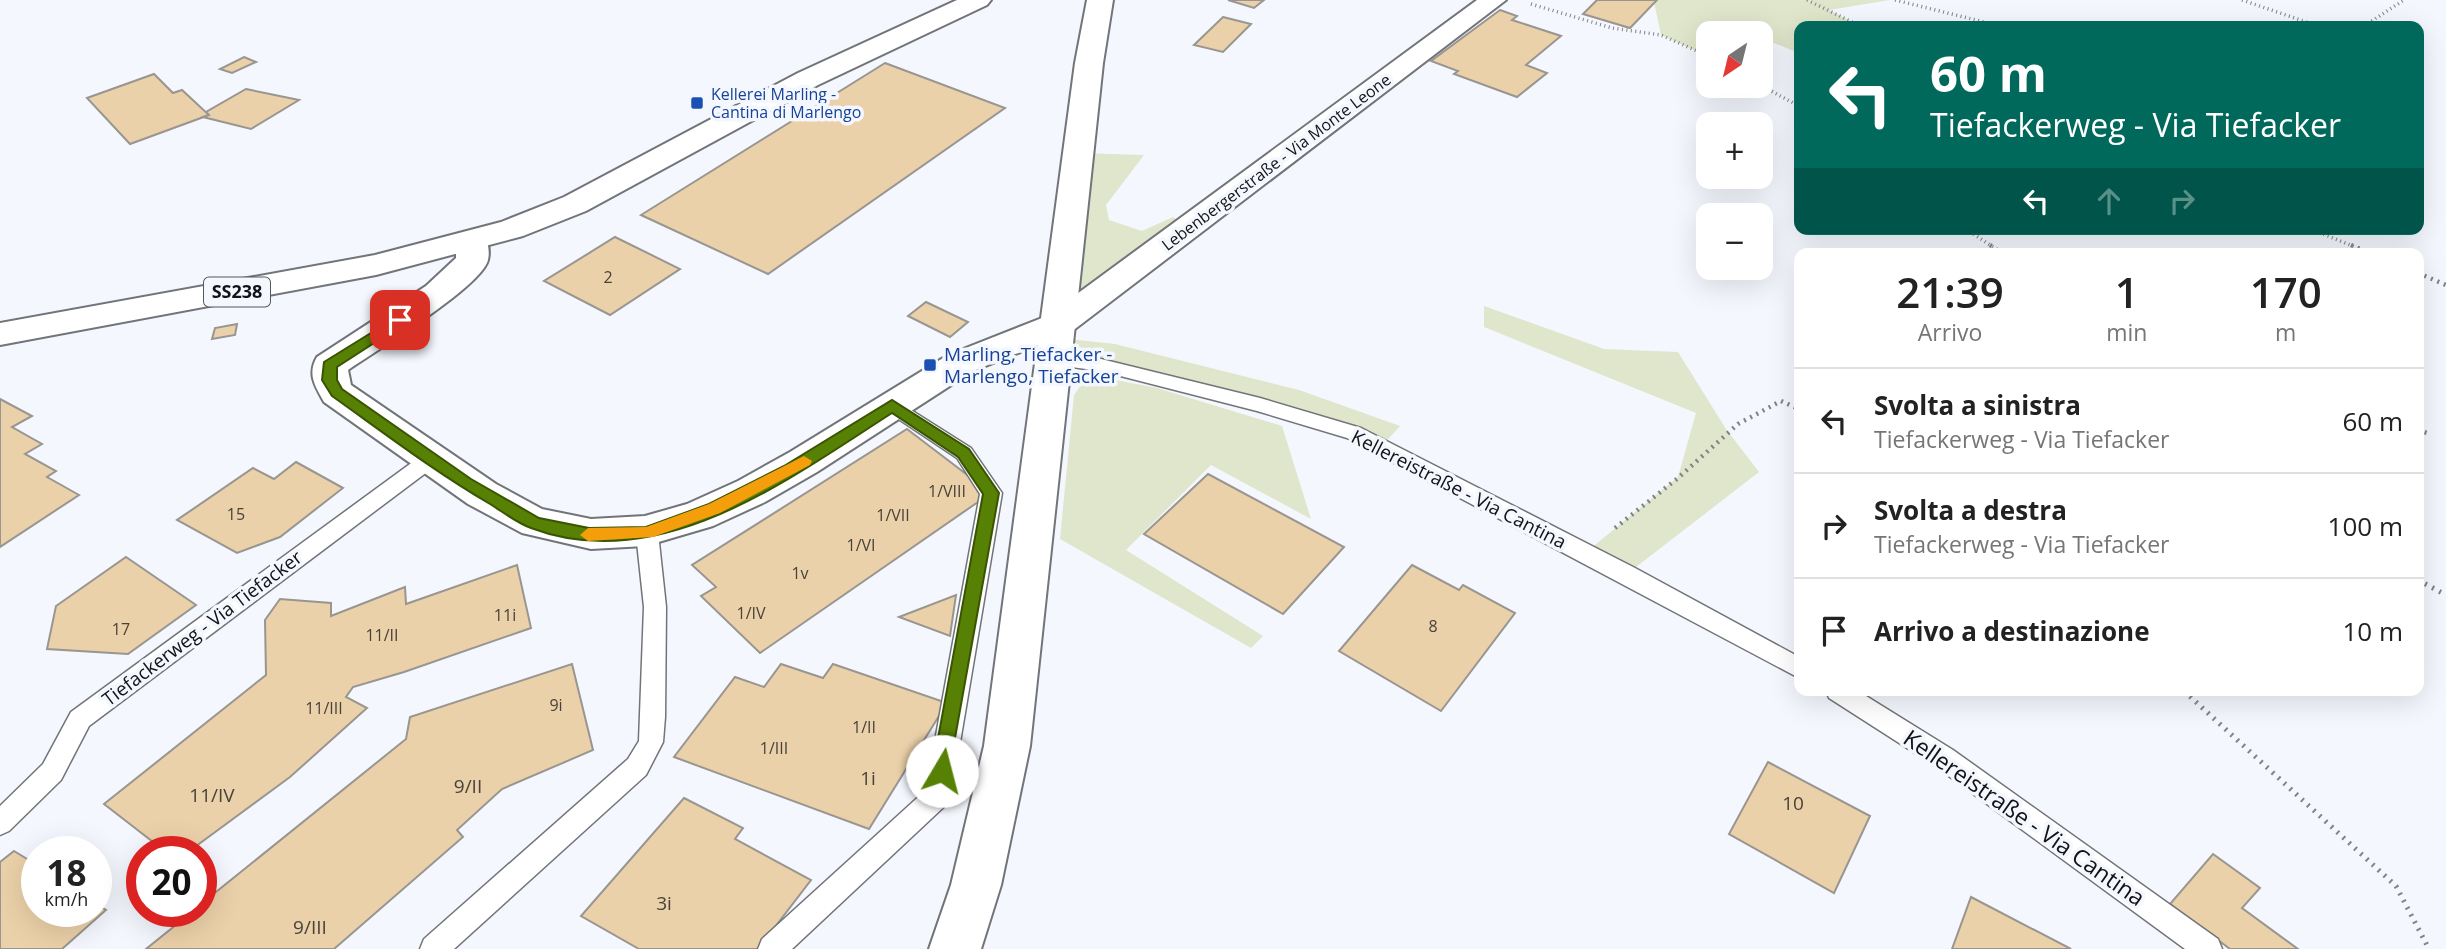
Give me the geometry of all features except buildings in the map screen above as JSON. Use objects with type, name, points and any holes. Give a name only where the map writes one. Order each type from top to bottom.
[{"type":"street","name":"SS238","points":[[0,334],[376,265],[472,241],[575,204],[808,79],[978,0]]},
{"type":"street","points":[[955,949],[976,885],[1007,746],[1058,342],[1089,63],[1100,0]]},
{"type":"street","name":"Lebenbergerstraße - Via Monte Leone","points":[[1058,342],[1493,0]]},
{"type":"street","points":[[472,241],[472,261],[438,293],[330,365],[330,380],[337,393],[498,503],[535,523],[589,535],[647,533],[714,508],[790,470],[948,370],[987,350],[1058,342]]},
{"type":"lane","name":"Kellereistraße - Via Cantina","points":[[1058,342],[1101,365],[1247,401],[1354,433],[1794,665]]},
{"type":"lane","points":[[772,949],[938,796],[991,493],[964,453],[892,405]]},
{"type":"lane","name":"Tiefackerweg - Via Tiefacker","points":[[0,824],[52,772],[80,719],[432,458]]},
{"type":"lane","points":[[434,949],[637,767],[651,742],[655,607],[647,533]]},
{"type":"lane","name":"Kellereistraße - Via Cantina","points":[[1846,696],[1944,758],[2208,949]]},
{"type":"path","points":[[1807,0],[1850,21]]},
{"type":"path","points":[[1895,0],[1980,21]]},
{"type":"path","points":[[2242,0],[2303,21]]},
{"type":"path","points":[[2372,21],[2404,0]]},
{"type":"path","points":[[1529,4],[1612,28],[1661,36],[1696,51]]},
{"type":"path","points":[[1773,92],[1794,103]]},
{"type":"path","points":[[1975,235],[1994,248]]},
{"type":"path","points":[[2326,235],[2357,248]]},
{"type":"path","points":[[2424,276],[2446,285]]},
{"type":"path","points":[[1585,553],[1679,477],[1726,429],[1758,409],[1781,401],[1794,407]]},
{"type":"path","points":[[2424,432],[2430,434]]},
{"type":"path","points":[[2424,583],[2446,594]]},
{"type":"path","points":[[2189,696],[2396,886],[2429,949]]},
{"type":"green space","points":[[1657,0],[1890,0],[1829,10],[1850,21],[1794,21],[1794,51],[1773,43],[1773,21],[1696,21],[1696,51],[1661,35],[1654,2]]},
{"type":"green space","points":[[1079,153],[1144,155],[1106,205],[1109,220],[1142,231],[1173,217],[1189,228],[1059,324]]},
{"type":"green space","points":[[1484,306],[1604,349],[1678,352],[1726,429],[1759,472],[1627,574],[1585,553],[1678,477],[1696,413],[1484,327]]},
{"type":"green space","points":[[1058,338],[1115,344],[1299,390],[1400,426],[1381,447],[1354,433],[1056,359]]},
{"type":"green space","points":[[1100,377],[1157,388],[1282,426],[1311,519],[1211,465],[1126,550],[1263,636],[1251,648],[1060,539],[1074,395],[1083,382]]},
{"type":"slow traffic","points":[[588,535],[647,533],[714,508],[804,461]]},
{"type":"place","name":"Kellerei Marling - Cantina di Marlengo","points":[[697,103]]},
{"type":"place","name":"Marling, Tiefacker - Marlengo, Tiefacker","points":[[930,365]]},
{"type":"route","points":[[400,320],[330,365],[330,380],[337,393],[466,483],[535,523],[589,535],[647,533],[714,508],[790,470],[892,405],[964,453],[991,493],[942,771]]}]
